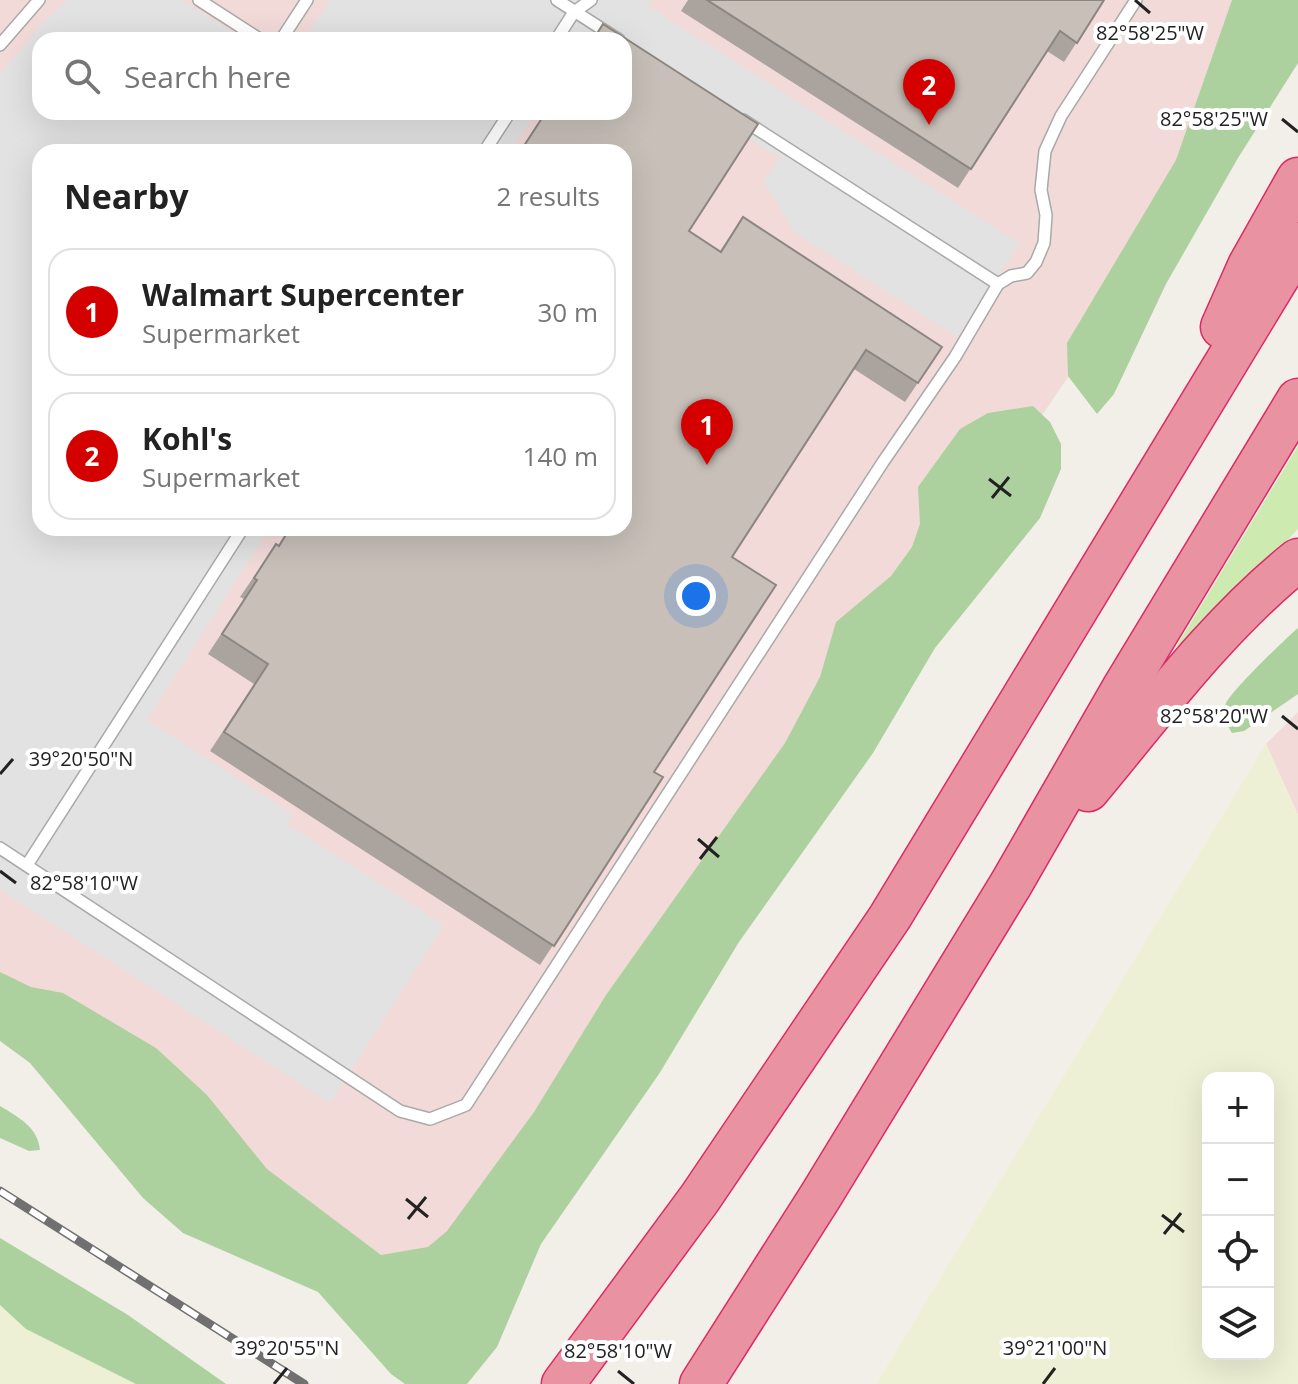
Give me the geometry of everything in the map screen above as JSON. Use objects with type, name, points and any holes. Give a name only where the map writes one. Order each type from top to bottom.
[{"type":"highway","points":[[1151,486],[1249,266],[1298,179]]},
{"type":"highway","points":[[563,1384],[700,1198],[890,917],[1298,244]]},
{"type":"highway","points":[[701,1384],[820,1197],[1011,884],[1123,689],[1298,400]]},
{"type":"highway","points":[[1011,884],[1198,656],[1273,580],[1298,560]]},
{"type":"lane","points":[[0,45],[39,0]]},
{"type":"lane","points":[[199,0],[249,32]]},
{"type":"lane","points":[[286,32],[307,0]]},
{"type":"lane","points":[[557,0],[606,32]]},
{"type":"lane","points":[[561,32],[574,12],[591,0]]},
{"type":"lane","points":[[0,848],[400,1111],[430,1119],[466,1105],[883,462],[955,357],[998,284],[1011,276],[1027,273],[1036,262],[1044,243],[1046,215],[1041,190],[1045,151],[1061,116],[1136,0]]},
{"type":"lane","points":[[731,112],[998,284]]},
{"type":"lane","points":[[489,144],[505,120]]},
{"type":"lane","points":[[27,865],[238,536]]},
{"type":"shaded area","points":[[0,0],[1274,0],[1083,355],[437,1304],[0,980]]},
{"type":"shaded area","points":[[68,0],[182,0],[232,32],[36,32]]},
{"type":"shaded area","points":[[330,0],[651,0],[648,6],[1020,244],[957,337],[794,232],[764,181],[779,158],[632,63],[632,32],[309,32]]},
{"type":"shaded area","points":[[32,36],[32,120],[531,120],[515,144],[32,144],[32,536],[265,536],[147,720],[293,814],[287,824],[444,925],[330,1103],[0,890],[0,74]]},
{"type":"shaded area","points":[[1298,712],[1298,815],[1266,744]]},
{"type":"green space","points":[[1232,0],[1298,0],[1298,63],[1238,158],[1166,284],[1114,394],[1097,414],[1068,376],[1067,343],[1176,160]]},
{"type":"green space","points":[[1033,406],[1050,422],[1061,444],[1061,469],[1040,518],[935,648],[873,753],[739,942],[659,1074],[541,1244],[497,1347],[467,1384],[405,1384],[391,1374],[318,1292],[183,1233],[143,1198],[30,1063],[0,1041],[0,972],[31,987],[63,993],[156,1048],[207,1095],[267,1169],[381,1255],[428,1247],[447,1231],[534,1112],[606,995],[785,743],[820,677],[836,622],[891,576],[912,547],[920,524],[918,487],[960,429],[988,413]]},
{"type":"green space","points":[[1298,446],[1298,529],[1184,650],[1176,647]]},
{"type":"green space","points":[[1298,628],[1298,694],[1244,731],[1232,733],[1224,711],[1230,696]]},
{"type":"green space","points":[[1266,744],[1298,815],[1298,1384],[876,1384]]},
{"type":"green space","points":[[0,1106],[31,1129],[40,1150],[29,1151],[0,1138]]},
{"type":"green space","points":[[0,1238],[128,1315],[226,1384],[136,1384],[26,1329],[0,1305]]},
{"type":"green space","points":[[0,1294],[149,1384],[0,1384]]},
{"type":"building","points":[[707,0],[1104,0],[1077,43],[1060,31],[971,169]]},
{"type":"building","points":[[603,24],[615,32],[598,32]]},
{"type":"building","points":[[632,43],[758,124],[689,231],[721,252],[743,217],[942,347],[918,383],[866,350],[732,557],[776,585],[654,772],[663,777],[554,946],[224,732],[268,664],[222,634],[257,580],[254,578],[276,544],[279,546],[285,536],[632,536],[632,144],[525,144],[541,120],[632,120]]},
{"type":"railway","points":[[0,1191],[304,1384]]},
{"type":"place","name":"Kohl's","points":[[929,125]]},
{"type":"place","name":"Walmart Supercenter","points":[[707,465]]}]
